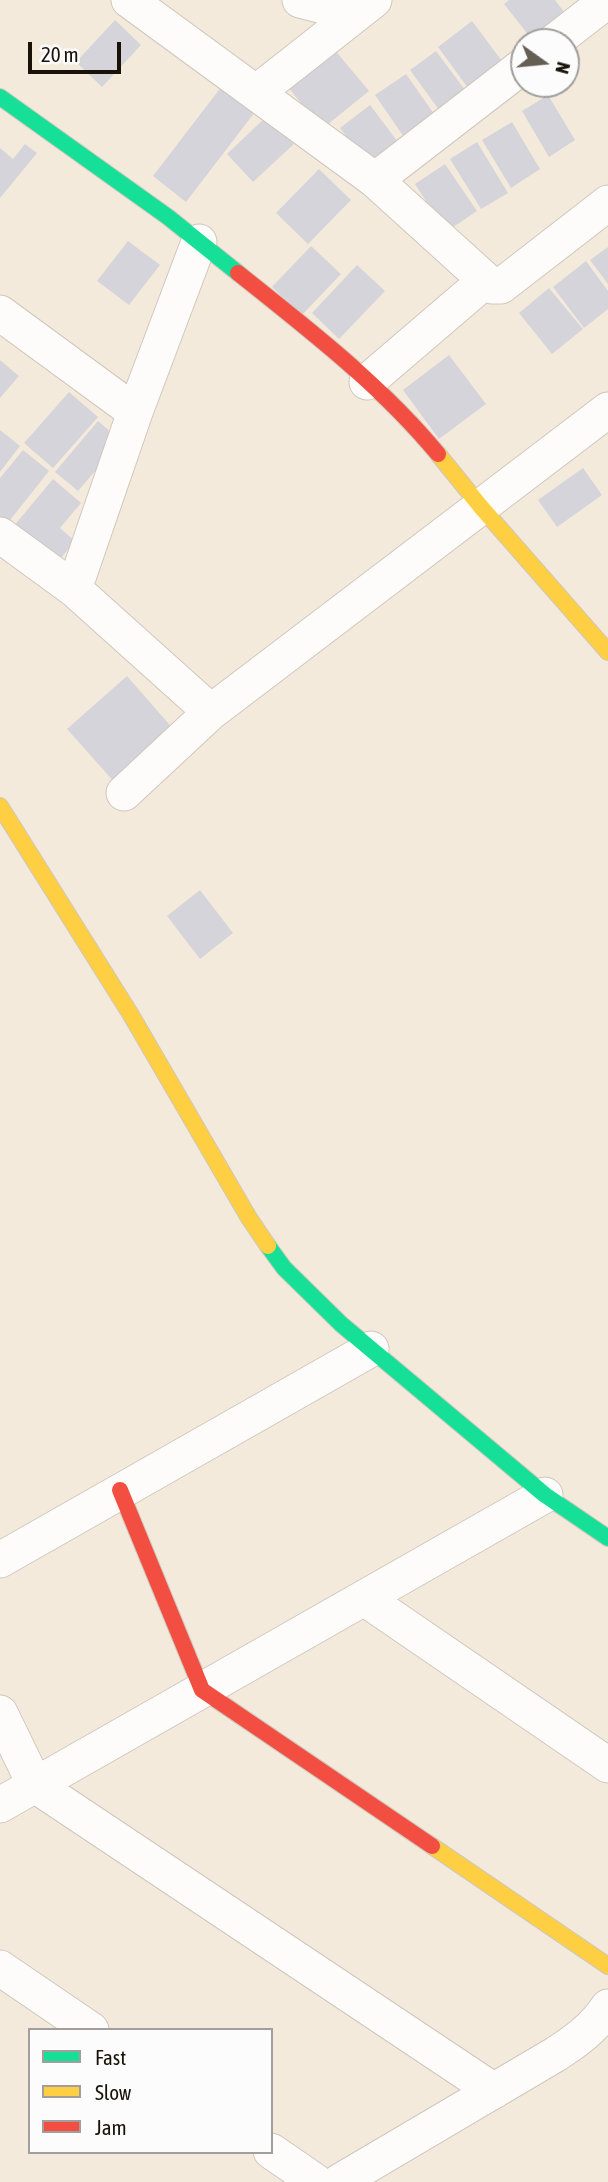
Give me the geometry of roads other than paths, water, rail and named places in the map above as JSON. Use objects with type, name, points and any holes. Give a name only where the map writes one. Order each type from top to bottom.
[{"type":"street","points":[[128,0],[375,180],[492,286],[501,286],[608,203]]},
{"type":"street","points":[[300,0],[365,7]]},
{"type":"street","points":[[572,28],[608,0]]},
{"type":"street","points":[[257,93],[365,7]]},
{"type":"street","points":[[375,180],[510,76]]},
{"type":"street","points":[[0,97],[168,217],[307,328],[411,421],[481,507],[608,652]]},
{"type":"street","points":[[74,589],[135,412],[198,242]]},
{"type":"street","points":[[367,382],[485,281]]},
{"type":"street","points":[[0,313],[135,412]]},
{"type":"street","points":[[124,793],[211,712],[608,410]]},
{"type":"street","points":[[0,535],[74,589],[211,712]]},
{"type":"street","points":[[0,806],[131,1015],[249,1218],[284,1268],[341,1324],[545,1495],[608,1538]]},
{"type":"street","points":[[0,1560],[371,1349]]},
{"type":"street","points":[[120,1490],[202,1690],[608,1966]]},
{"type":"street","points":[[0,1804],[545,1495]]},
{"type":"street","points":[[364,1598],[608,1765]]},
{"type":"street","points":[[0,1713],[35,1785],[494,2091]]},
{"type":"street","points":[[0,1968],[88,2028]]},
{"type":"street","points":[[339,2182],[583,2036],[599,2021],[608,2007]]},
{"type":"street","points":[[273,2152],[316,2182]]}]
